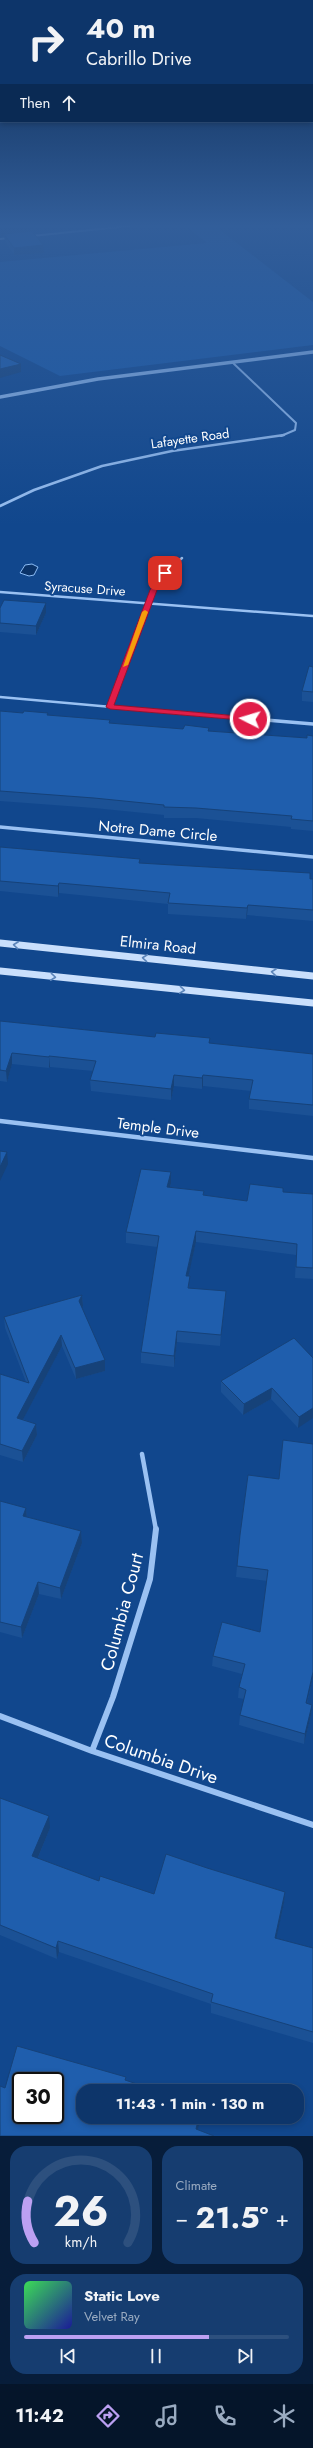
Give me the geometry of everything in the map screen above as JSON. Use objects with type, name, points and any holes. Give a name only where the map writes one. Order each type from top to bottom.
[{"type":"main road","name":"Elmira Road","points":[[0,943],[313,976]]},
{"type":"main road","points":[[0,971],[313,1003]]},
{"type":"street","points":[[0,397],[98,379],[313,352]]},
{"type":"street","name":"Lafayette Road","points":[[0,506],[39,486],[77,472],[141,455],[281,436],[296,430],[296,423],[232,362]]},
{"type":"street","points":[[110,707],[153,590],[165,573],[182,558]]},
{"type":"street","name":"Syracuse Drive","points":[[0,592],[313,616]]},
{"type":"street","points":[[0,698],[313,724]]},
{"type":"street","name":"Notre Dame Circle","points":[[0,827],[313,857]]},
{"type":"street","name":"Temple Drive","points":[[0,1121],[313,1158]]},
{"type":"street","name":"Columbia Court","points":[[92,1751],[113,1697],[150,1579],[156,1531],[142,1454]]},
{"type":"street","name":"Columbia Drive","points":[[0,1716],[92,1751],[313,1825]]},
{"type":"shaded area","points":[[0,326],[313,326],[313,345],[60,376],[0,346]]},
{"type":"shaded area","points":[[32,564],[38,567],[34,575],[29,576],[20,573],[25,565]]},
{"type":"building","points":[[0,355],[21,364],[0,369]]},
{"type":"building","points":[[4,600],[46,603],[36,626],[0,623],[0,608]]},
{"type":"building","points":[[309,666],[313,667],[313,692],[302,691]]},
{"type":"building","points":[[0,711],[48,713],[47,715],[110,720],[109,723],[183,729],[185,725],[209,728],[208,731],[307,738],[307,735],[313,736],[313,821],[291,819],[292,816],[196,808],[164,807],[164,805],[94,798],[0,791]]},
{"type":"building","points":[[0,847],[140,859],[139,863],[310,873],[310,879],[313,879],[313,910],[248,905],[247,908],[168,903],[170,893],[59,883],[58,886],[0,881]]},
{"type":"building","points":[[0,1021],[155,1037],[156,1033],[210,1038],[209,1043],[313,1054],[313,1105],[249,1099],[253,1080],[203,1075],[202,1078],[174,1075],[171,1089],[90,1080],[96,1061],[12,1053],[6,1071],[0,1070]]},
{"type":"building","points":[[0,1151],[7,1152],[0,1167]]},
{"type":"building","points":[[141,1169],[171,1172],[167,1187],[204,1191],[203,1195],[247,1201],[250,1184],[283,1188],[283,1192],[313,1194],[313,1268],[296,1267],[297,1244],[196,1231],[186,1276],[190,1276],[188,1288],[226,1291],[221,1335],[177,1331],[174,1356],[141,1352],[159,1236],[126,1232]]},
{"type":"building","points":[[82,1295],[79,1301],[105,1360],[75,1368],[61,1335],[17,1418],[36,1424],[22,1451],[0,1444],[0,1374],[29,1383],[4,1317]]},
{"type":"building","points":[[294,1338],[313,1358],[313,1408],[299,1417],[272,1388],[244,1404],[221,1381]]},
{"type":"building","points":[[283,1440],[313,1444],[313,1672],[306,1703],[312,1705],[305,1734],[240,1715],[246,1690],[239,1687],[245,1664],[213,1656],[222,1622],[260,1632],[268,1570],[237,1566],[240,1535],[248,1475],[279,1479]]},
{"type":"building","points":[[0,1501],[26,1508],[23,1516],[81,1531],[60,1588],[38,1582],[21,1627],[0,1622]]},
{"type":"building","points":[[0,1798],[49,1816],[32,1856],[99,1881],[100,1876],[154,1894],[166,1854],[285,1892],[275,1938],[313,1948],[313,2032],[211,2002],[213,1994],[58,1941],[56,1948],[0,1925]]},
{"type":"building","points":[[17,2046],[126,2077],[125,2080],[137,2084],[76,2084],[76,2124],[197,2124],[196,2129],[214,2136],[0,2136],[0,2086],[5,2088]]},
{"type":"slow traffic","points":[[125,665],[145,612]]},
{"type":"route","points":[[165,573],[153,590],[110,707],[250,719]]}]
